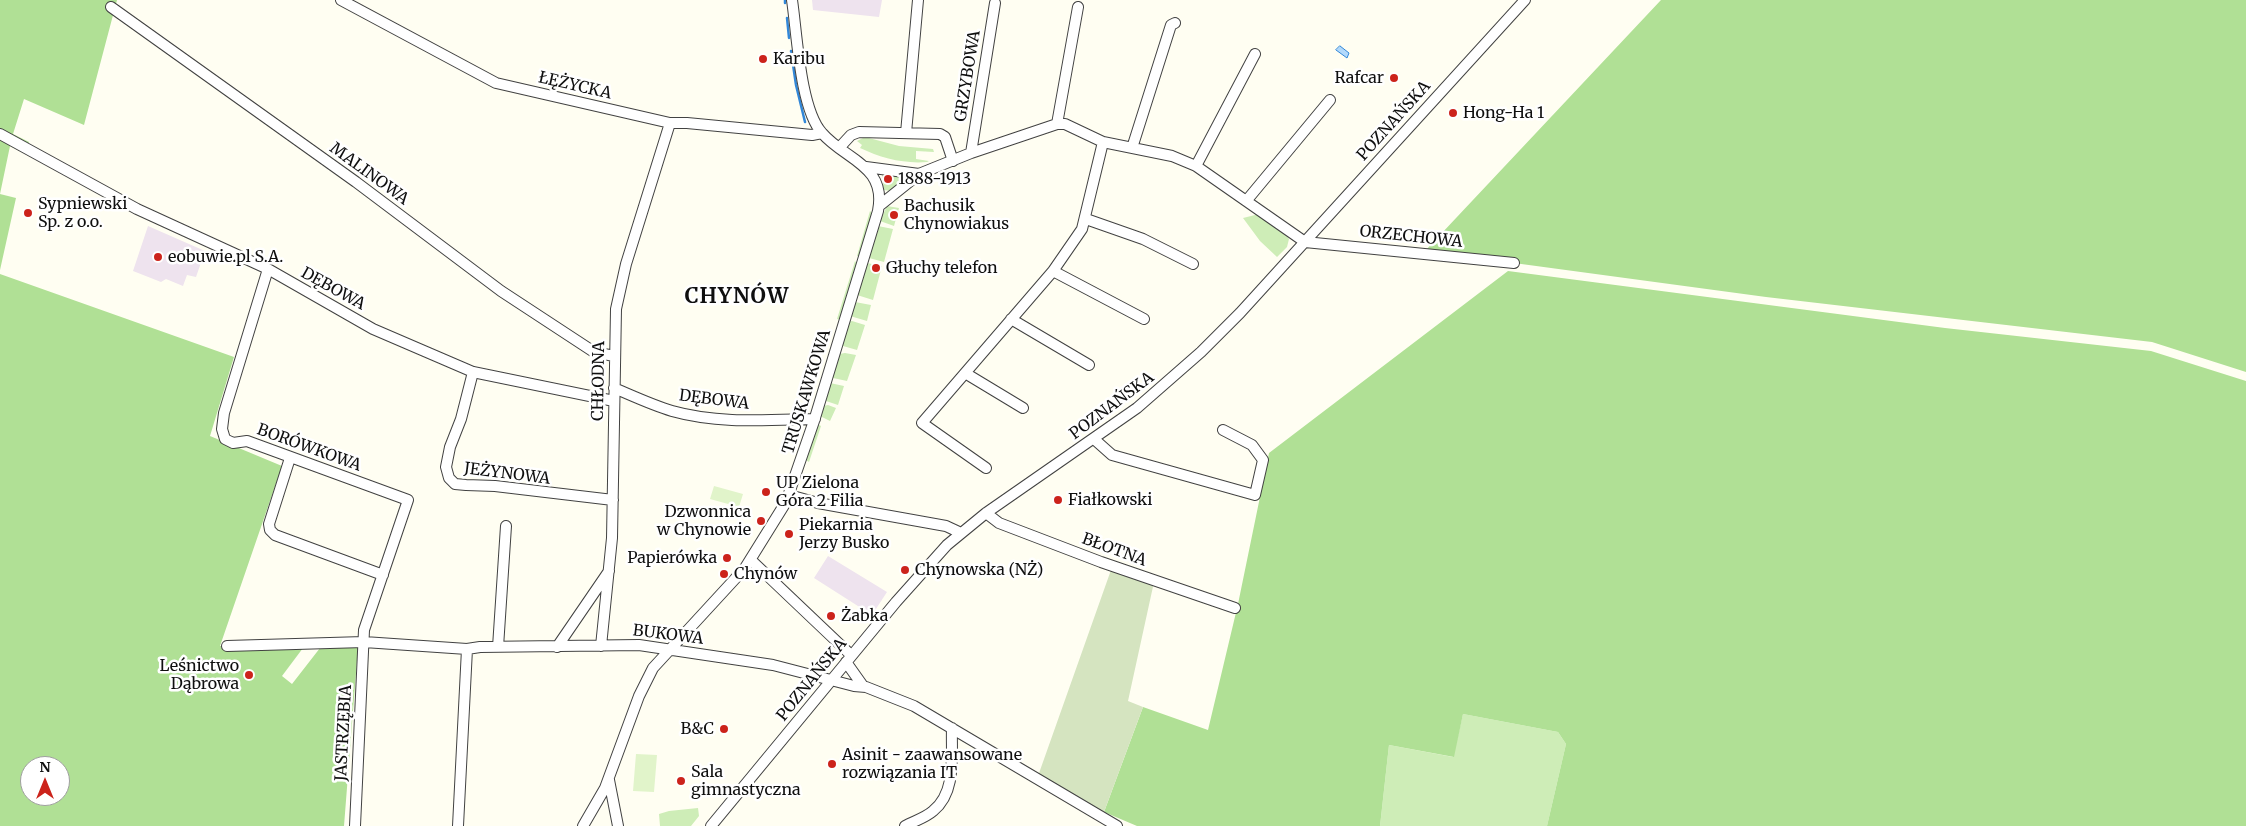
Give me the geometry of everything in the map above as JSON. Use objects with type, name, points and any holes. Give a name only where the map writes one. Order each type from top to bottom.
[{"type":"street","name":"ŁĘŻYCKA","points":[[341,0],[496,83],[670,123],[812,135],[822,134]]},
{"type":"street","points":[[792,0],[808,102],[822,134]]},
{"type":"street","points":[[906,133],[918,0]]},
{"type":"street","name":"POZNAŃSKA","points":[[711,826],[919,574],[961,533],[986,513],[1094,440],[1167,383],[1201,352],[1305,242],[1525,0]]},
{"type":"street","name":"GRZYBOWA","points":[[971,153],[995,3]]},
{"type":"street","name":"MALINOWA","points":[[111,7],[356,182],[501,291],[594,352],[614,356]]},
{"type":"street","points":[[1057,124],[1078,7]]},
{"type":"street","points":[[1132,148],[1171,25],[1175,23]]},
{"type":"street","points":[[1196,166],[1255,54]]},
{"type":"street","points":[[1247,200],[1330,100]]},
{"type":"street","name":"CHŁODNA","points":[[601,646],[609,570],[613,500],[615,324],[620,285],[670,123]]},
{"type":"street","points":[[879,206],[919,174],[971,153],[1057,124],[1065,124],[1103,142],[1172,156],[1196,166],[1305,242]]},
{"type":"street","name":"GRZYBOWA","points":[[840,148],[858,132],[940,134],[945,137],[953,160]]},
{"type":"street","name":"DĘBOWA","points":[[0,134],[137,209],[268,269],[373,329],[473,372],[614,401]]},
{"type":"street","name":"TRUSKAWKOWA","points":[[583,826],[609,779],[653,668],[738,577],[751,560],[789,494],[815,419],[879,206],[877,184],[866,167],[822,134]]},
{"type":"street","points":[[986,468],[922,423],[1053,271],[1082,230],[1103,142]]},
{"type":"street","name":"TRUSKAWKOWA","points":[[866,167],[919,174]]},
{"type":"street","points":[[1086,219],[1143,239],[1193,264]]},
{"type":"street","name":"ORZECHOWA","points":[[1305,242],[1514,263]]},
{"type":"street","name":"BORÓWKOWA","points":[[268,269],[224,413],[222,430],[225,439],[233,443],[247,441],[408,500],[364,630],[364,642]]},
{"type":"street","points":[[1053,271],[1144,319]]},
{"type":"street","points":[[1011,319],[1089,365]]},
{"type":"street","name":"JEŻYNOWA","points":[[473,372],[461,419],[450,447],[446,467],[449,478],[456,484],[495,486],[613,500]]},
{"type":"street","points":[[965,373],[1023,408]]},
{"type":"street","name":"DĘBOWA","points":[[614,388],[681,413],[732,421],[815,419]]},
{"type":"street","points":[[1094,440],[1112,455],[1254,495],[1263,460],[1252,445],[1223,430]]},
{"type":"street","points":[[290,458],[269,524],[270,530],[275,535],[383,575]]},
{"type":"street","points":[[789,494],[818,503],[946,526],[961,533]]},
{"type":"street","name":"BŁOTNA","points":[[986,513],[999,524],[1235,608]]},
{"type":"street","points":[[498,647],[506,526]]},
{"type":"street","points":[[751,560],[849,658],[863,686]]},
{"type":"street","points":[[557,647],[609,570]]},
{"type":"street","name":"BUKOWA","points":[[227,646],[364,642],[467,649],[639,645],[773,665],[863,686],[914,706],[1118,826]]},
{"type":"street","name":"JASTRZĘBIA","points":[[355,826],[364,642]]},
{"type":"street","points":[[458,826],[467,649]]},
{"type":"street","points":[[905,826],[932,812],[941,803],[948,789],[952,728]]},
{"type":"street","points":[[609,779],[618,826]]},
{"type":"shaded area","points":[[812,0],[882,0],[879,17],[813,10]]},
{"type":"shaded area","points":[[148,226],[205,251],[196,277],[187,275],[183,286],[166,279],[161,282],[133,271]]},
{"type":"shaded area","points":[[828,556],[887,592],[872,615],[814,578]]},
{"type":"green space","points":[[0,0],[117,0],[84,125],[24,99],[13,134],[29,142],[26,154],[10,146],[0,194]]},
{"type":"green space","points":[[1661,0],[2246,0],[2246,372],[2152,342],[1766,297],[1425,251]]},
{"type":"green space","points":[[865,137],[899,146],[933,149],[934,152],[916,151],[916,159],[929,161],[927,162],[893,160],[860,148],[862,145],[857,141]]},
{"type":"green space","points":[[882,174],[899,176],[899,183],[891,191],[884,190]]},
{"type":"green space","points":[[0,194],[16,198],[0,270]]},
{"type":"green space","points":[[887,206],[899,208],[894,226],[880,221]]},
{"type":"green space","points":[[870,211],[873,214],[860,257],[857,256]]},
{"type":"green space","points":[[1259,214],[1289,239],[1287,247],[1277,257],[1260,241],[1243,218]]},
{"type":"green space","points":[[878,226],[893,229],[884,262],[869,258]]},
{"type":"green space","points":[[855,261],[857,264],[841,320],[837,319]]},
{"type":"green space","points":[[867,263],[882,266],[873,300],[857,295]]},
{"type":"green space","points":[[1508,271],[1945,328],[2151,351],[2246,381],[2246,826],[1547,826],[1566,744],[1558,732],[1463,714],[1454,757],[1389,745],[1380,826],[1137,826],[1104,812],[1143,707],[1208,730],[1238,604],[1269,453]]},
{"type":"green space","points":[[0,274],[234,357],[210,436],[282,466],[220,646],[306,644],[282,676],[292,684],[320,648],[358,647],[344,826],[0,826]]},
{"type":"green space","points":[[855,302],[871,305],[867,321],[850,316]]},
{"type":"green space","points":[[852,321],[865,325],[857,350],[843,346],[842,343],[848,322]]},
{"type":"green space","points":[[839,354],[856,355],[847,381],[833,378]]},
{"type":"green space","points":[[830,383],[844,386],[838,405],[826,401]]},
{"type":"green space","points":[[828,405],[836,408],[830,421],[820,416],[823,406]]},
{"type":"green space","points":[[817,424],[821,426],[809,462],[806,460]]},
{"type":"green space","points":[[714,486],[743,494],[739,507],[710,499]]},
{"type":"green space","points":[[1111,570],[1154,582],[1128,701],[1143,707],[1104,812],[1038,776]]},
{"type":"green space","points":[[1463,714],[1558,732],[1566,744],[1547,826],[1380,826],[1389,745],[1453,757]]},
{"type":"green space","points":[[636,754],[657,755],[654,792],[633,791]]},
{"type":"green space","points":[[698,808],[699,816],[691,826],[660,826],[659,814]]},
{"type":"water","points":[[1340,46],[1349,53],[1347,58],[1336,50]]},
{"type":"waterway","points":[[787,18],[789,38]]},
{"type":"waterway","points":[[791,51],[796,85],[805,122]]},
{"type":"place","name":"Karibu","points":[[763,59]]},
{"type":"place","name":"Rafcar","points":[[1394,78]]},
{"type":"place","name":"Hong-Ha 1","points":[[1453,113]]},
{"type":"place","name":"1888-1913","points":[[888,179]]},
{"type":"place","name":"Sypniewski Sp. z o.o.","points":[[28,213]]},
{"type":"place","name":"Bachusik Chynowiakus","points":[[894,215]]},
{"type":"place","name":"eobuwie.pl S.A.","points":[[158,257]]},
{"type":"place","name":"Głuchy telefon","points":[[876,268]]},
{"type":"place","name":"UP Zielona Góra 2 Filia","points":[[766,492]]},
{"type":"place","name":"Fiałkowski","points":[[1058,500]]},
{"type":"place","name":"Dzwonnica w Chynowie","points":[[761,521]]},
{"type":"place","name":"Piekarnia Jerzy Busko","points":[[789,534]]},
{"type":"place","name":"Papierówka","points":[[727,558]]},
{"type":"place","name":"Chynowska (NŻ)","points":[[905,570]]},
{"type":"place","name":"Chynów","points":[[724,574]]},
{"type":"place","name":"Żabka","points":[[831,616]]},
{"type":"place","name":"Leśnictwo Dąbrowa","points":[[249,675]]},
{"type":"place","name":"B&C","points":[[724,729]]},
{"type":"place","name":"Asinit - zaawansowane rozwiązania IT","points":[[832,764]]},
{"type":"place","name":"Sala gimnastyczna","points":[[681,781]]},
{"type":"district","name":"CHYNÓW","points":[[737,297]]}]
